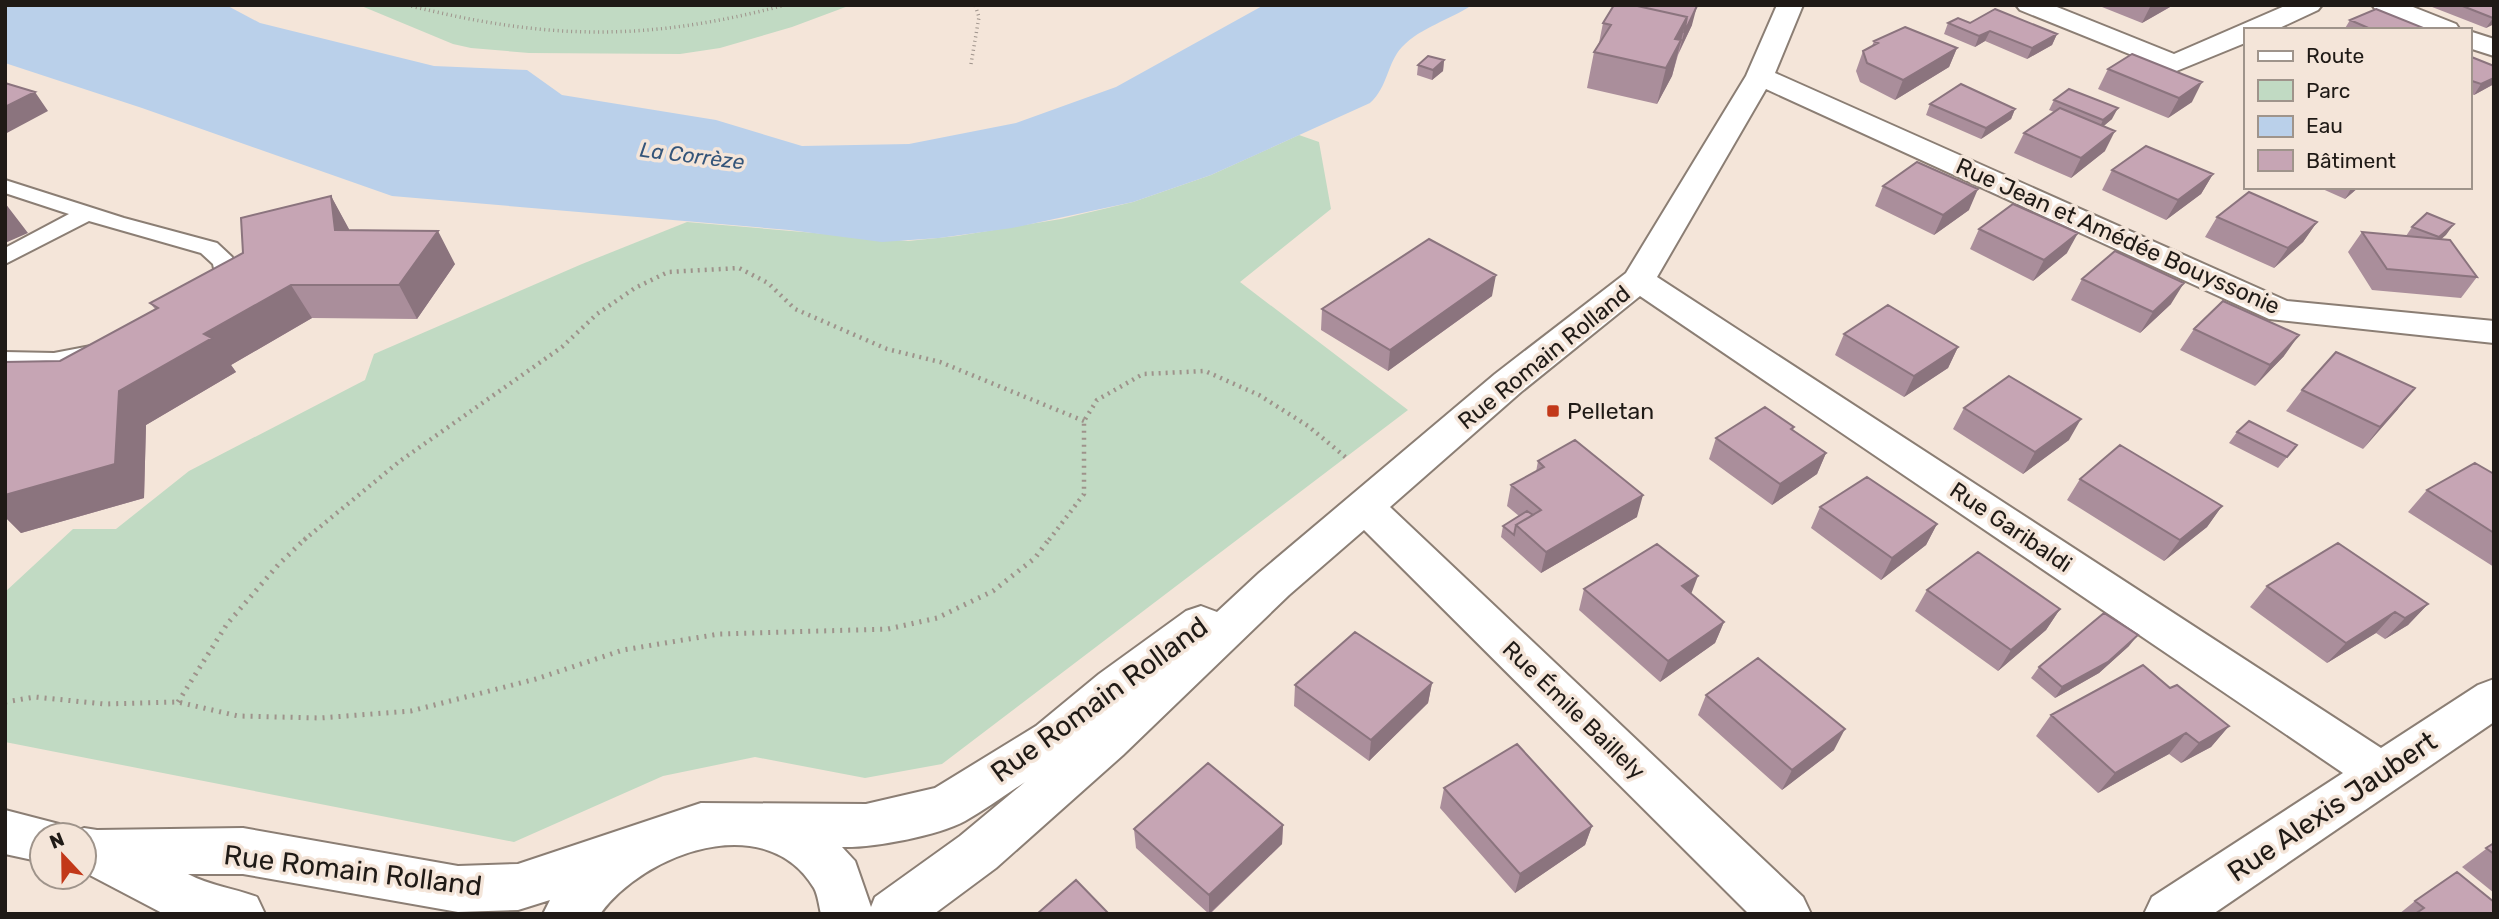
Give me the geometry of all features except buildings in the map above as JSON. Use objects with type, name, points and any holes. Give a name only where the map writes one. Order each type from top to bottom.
[{"type":"street","name":"Rue Romain Rolland","points":[[893,914],[978,852],[1107,741],[1273,584],[1508,383],[1639,280],[1760,76],[1790,5]]},
{"type":"street","points":[[2029,5],[2174,64],[2244,33]]},
{"type":"street","points":[[2257,28],[2309,5]]},
{"type":"street","points":[[2385,5],[2442,28]]},
{"type":"street","points":[[2471,40],[2494,48]]},
{"type":"street","name":"Rue Jean et Amédée Bouyssonie","points":[[1760,76],[2281,311],[2494,332]]},
{"type":"street","name":"Rue Garibaldi","points":[[1639,280],[2383,774]]},
{"type":"street","name":"Rue Émile Baillely","points":[[1364,506],[1785,914]]},
{"type":"street","name":"Rue Romain Rolland","points":[[98,851],[243,851],[458,889],[518,887],[701,825],[866,826],[946,807],[1052,740],[1115,687],[1203,621],[1273,584]]},
{"type":"street","name":"Rue Alexis Jaubert","points":[[2170,914],[2494,698]]},
{"type":"street","points":[[757,824],[803,841],[837,877],[847,914]]},
{"type":"street","points":[[5,832],[28,837]]},
{"type":"street","points":[[569,914],[590,886],[644,846]]},
{"type":"street","name":"Rue Romain Rolland","points":[[98,855],[201,907],[239,914]]},
{"type":"lane","points":[[5,187],[209,248],[223,262],[226,273],[219,287],[197,307]]},
{"type":"lane","points":[[5,257],[88,213]]},
{"type":"lane","points":[[5,384],[17,360],[54,361],[105,351],[117,345]]},
{"type":"path","points":[[407,5],[487,23],[568,33],[634,33],[682,28],[785,5]]},
{"type":"path","points":[[971,64],[979,18],[975,5]]},
{"type":"path","points":[[178,702],[227,624],[278,565],[327,519],[400,461],[562,347],[597,314],[635,288],[668,272],[739,268],[768,283],[795,309],[887,349],[940,362],[1084,421]]},
{"type":"path","points":[[5,702],[35,697],[104,704],[178,702],[238,716],[320,718],[411,711],[536,679],[623,650],[719,634],[888,629],[936,618],[993,591],[1035,558],[1084,494],[1084,421],[1097,400],[1143,374],[1205,371],[1259,395],[1308,426],[1347,456],[1364,506]]},
{"type":"green space","points":[[359,5],[851,5],[792,27],[720,48],[680,54],[529,53],[471,48],[453,44]]},
{"type":"green space","points":[[1299,135],[1319,142],[1331,209],[1240,282],[1408,410],[942,764],[865,778],[755,757],[663,776],[514,842],[5,742],[5,592],[73,529],[116,529],[189,471],[365,380],[374,354],[582,264],[687,222],[908,241],[957,236],[1061,219],[1133,202],[1211,175]]},
{"type":"water","name":"La Corrèze","points":[[5,5],[226,5],[260,23],[434,66],[527,70],[562,95],[716,120],[802,146],[909,144],[1016,123],[1116,87],[1264,5],[1472,5],[1418,34],[1402,47],[1376,97],[1370,103],[1211,175],[1133,202],[1012,228],[939,238],[882,242],[789,230],[392,196],[5,63]]},
{"type":"place","name":"Pelletan","points":[[1553,411]]}]
